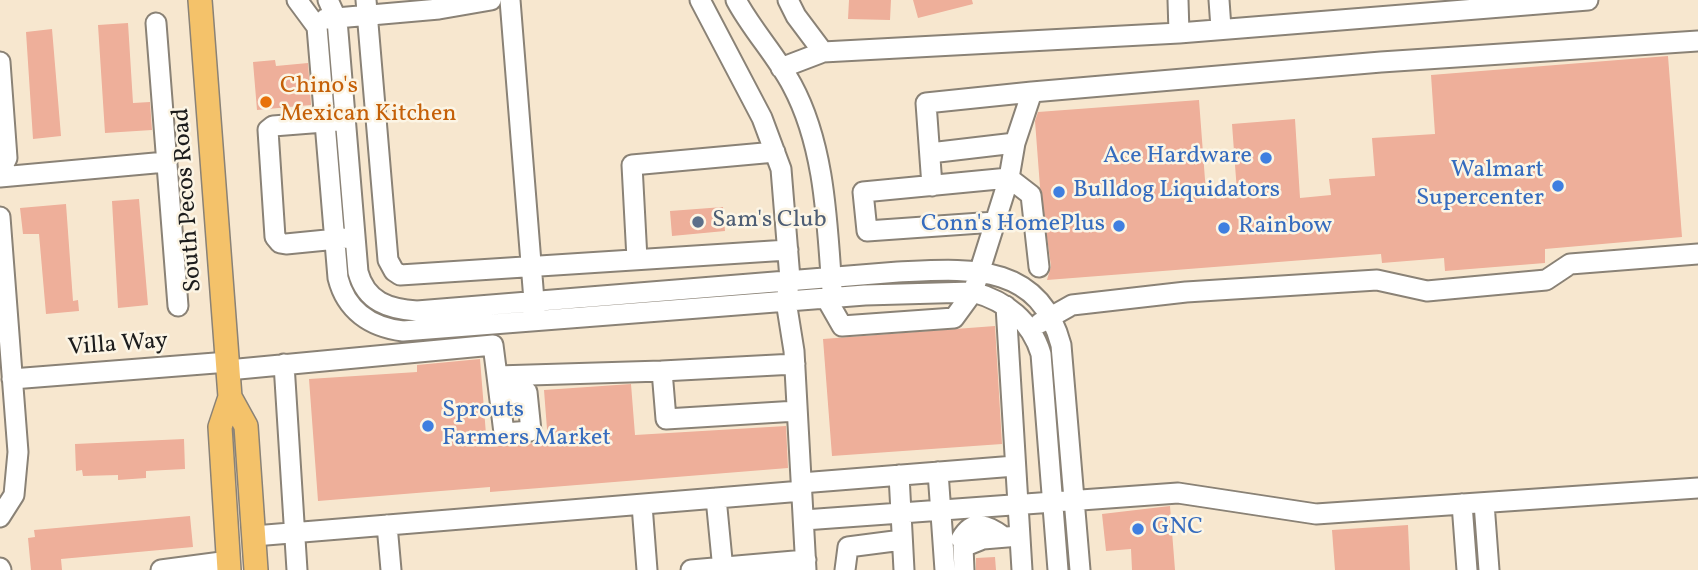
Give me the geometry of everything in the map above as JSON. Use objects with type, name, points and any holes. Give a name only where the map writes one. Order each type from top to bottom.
[{"type":"main road","name":"South Pecos Road","points":[[201,0],[230,397],[220,427],[229,566]]},
{"type":"main road","name":"South Pecos Road","points":[[230,397],[246,426],[256,570]]},
{"type":"street","points":[[297,0],[317,27],[334,239],[341,292],[368,322],[402,331],[829,298],[973,292],[1006,306],[1030,330],[1041,354],[1058,570]]},
{"type":"street","points":[[314,20],[332,8],[439,9],[491,0]]},
{"type":"street","points":[[510,0],[535,321]]},
{"type":"street","points":[[691,570],[806,565],[794,364],[786,301],[790,279],[781,169],[762,118],[700,0]]},
{"type":"street","points":[[736,0],[781,68],[808,121],[818,158],[831,276],[829,298],[842,326],[954,318],[973,292],[1009,178],[1015,143],[1032,92]]},
{"type":"street","points":[[788,0],[796,16],[823,52]]},
{"type":"street","points":[[1178,0],[1180,33]]},
{"type":"street","points":[[1219,0],[1221,28]]},
{"type":"street","points":[[781,68],[823,52],[1180,33],[1534,2],[1588,0]]},
{"type":"street","points":[[368,7],[388,260],[394,271],[400,275],[788,250]]},
{"type":"street","points":[[332,8],[361,283],[370,296],[386,306],[417,311],[831,276],[980,271],[1009,278],[1042,305],[1061,345],[1080,570]]},
{"type":"street","points":[[156,23],[178,306]]},
{"type":"street","points":[[932,186],[926,103],[1381,62],[1698,41]]},
{"type":"street","points":[[0,62],[7,158],[0,172]]},
{"type":"street","points":[[345,120],[272,126],[268,131],[275,237],[280,243],[286,244],[355,237]]},
{"type":"street","points":[[930,153],[1015,143]]},
{"type":"street","points":[[637,259],[632,165],[775,152]]},
{"type":"street","points":[[0,177],[166,162]]},
{"type":"street","points":[[995,222],[867,230],[863,192],[1009,178],[1031,195],[1039,268]]},
{"type":"street","points":[[0,217],[17,479],[14,495],[0,517]]},
{"type":"street","points":[[1030,330],[1072,305],[1186,292],[1377,280],[1427,291],[1546,280],[1570,264],[1698,254]]},
{"type":"street","points":[[1006,306],[1018,505],[1011,536],[1022,570]]},
{"type":"street","name":"Villa Way","points":[[12,379],[284,364],[493,345],[498,386],[577,371],[662,371]]},
{"type":"street","points":[[284,364],[297,570]]},
{"type":"street","points":[[794,364],[662,371],[666,419],[797,411]]},
{"type":"street","points":[[254,536],[642,505],[899,475],[1014,466]]},
{"type":"street","points":[[939,472],[945,570]]},
{"type":"street","points":[[899,475],[904,570]]},
{"type":"street","points":[[804,520],[1178,493],[1316,514],[1698,488]]},
{"type":"street","points":[[716,498],[723,569]]},
{"type":"street","points":[[1485,503],[1489,570]]},
{"type":"street","points":[[1462,504],[1467,570]]},
{"type":"street","points":[[642,505],[647,570]]},
{"type":"street","points":[[961,539],[966,530],[976,524],[988,525],[1011,536]]},
{"type":"street","points":[[387,525],[391,570]]},
{"type":"street","points":[[964,570],[963,547],[1011,536]]},
{"type":"street","points":[[845,570],[848,547],[902,540]]},
{"type":"street","points":[[164,570],[229,566]]},
{"type":"building","points":[[849,0],[891,0],[890,20],[848,19]]},
{"type":"building","points":[[913,0],[972,0],[973,4],[918,18]]},
{"type":"building","points":[[128,23],[133,103],[150,102],[152,130],[105,133],[98,25]]},
{"type":"building","points":[[52,29],[61,136],[33,139],[26,32]]},
{"type":"building","points":[[1668,56],[1682,237],[1545,249],[1545,263],[1445,271],[1444,258],[1382,263],[1381,254],[1047,280],[1051,266],[1040,187],[1035,121],[1038,112],[1199,100],[1206,193],[1237,192],[1232,124],[1295,119],[1300,198],[1331,195],[1329,179],[1375,176],[1372,138],[1435,134],[1431,75]]},
{"type":"building","points":[[275,60],[276,66],[308,63],[311,105],[257,110],[253,62]]},
{"type":"building","points":[[139,199],[148,305],[118,308],[112,201]]},
{"type":"building","points":[[66,204],[73,301],[78,300],[79,311],[46,314],[39,234],[23,234],[20,208]]},
{"type":"building","points":[[723,207],[725,231],[672,236],[670,211]]},
{"type":"building","points":[[995,326],[1002,444],[832,456],[823,339]]},
{"type":"building","points":[[480,359],[487,447],[548,442],[544,390],[631,384],[635,435],[786,426],[788,468],[490,492],[490,487],[318,501],[309,379],[417,372],[417,365]]},
{"type":"building","points":[[184,439],[185,469],[146,471],[146,478],[118,480],[118,475],[83,476],[82,470],[76,471],[75,444]]},
{"type":"building","name":"GNC","points":[[1170,506],[1175,570],[1132,570],[1131,549],[1106,551],[1102,514]]},
{"type":"building","points":[[190,516],[193,547],[61,559],[62,570],[31,570],[28,538],[35,537],[34,530]]},
{"type":"building","points":[[1408,525],[1410,570],[1335,570],[1332,530]]},
{"type":"building","points":[[995,557],[996,570],[976,570],[976,558]]},
{"type":"place","name":"Chino's Mexican Kitchen","points":[[266,102]]},
{"type":"place","name":"Ace Hardware","points":[[1266,158]]},
{"type":"place","name":"Walmart Supercenter","points":[[1558,186]]},
{"type":"place","name":"Bulldog Liquidators","points":[[1059,192]]},
{"type":"place","name":"Sam's Club","points":[[698,222]]},
{"type":"place","name":"Conn's HomePlus","points":[[1119,226]]},
{"type":"place","name":"Rainbow","points":[[1224,228]]},
{"type":"place","name":"Sprouts Farmers Market","points":[[428,426]]},
{"type":"place","name":"GNC","points":[[1138,529]]}]
